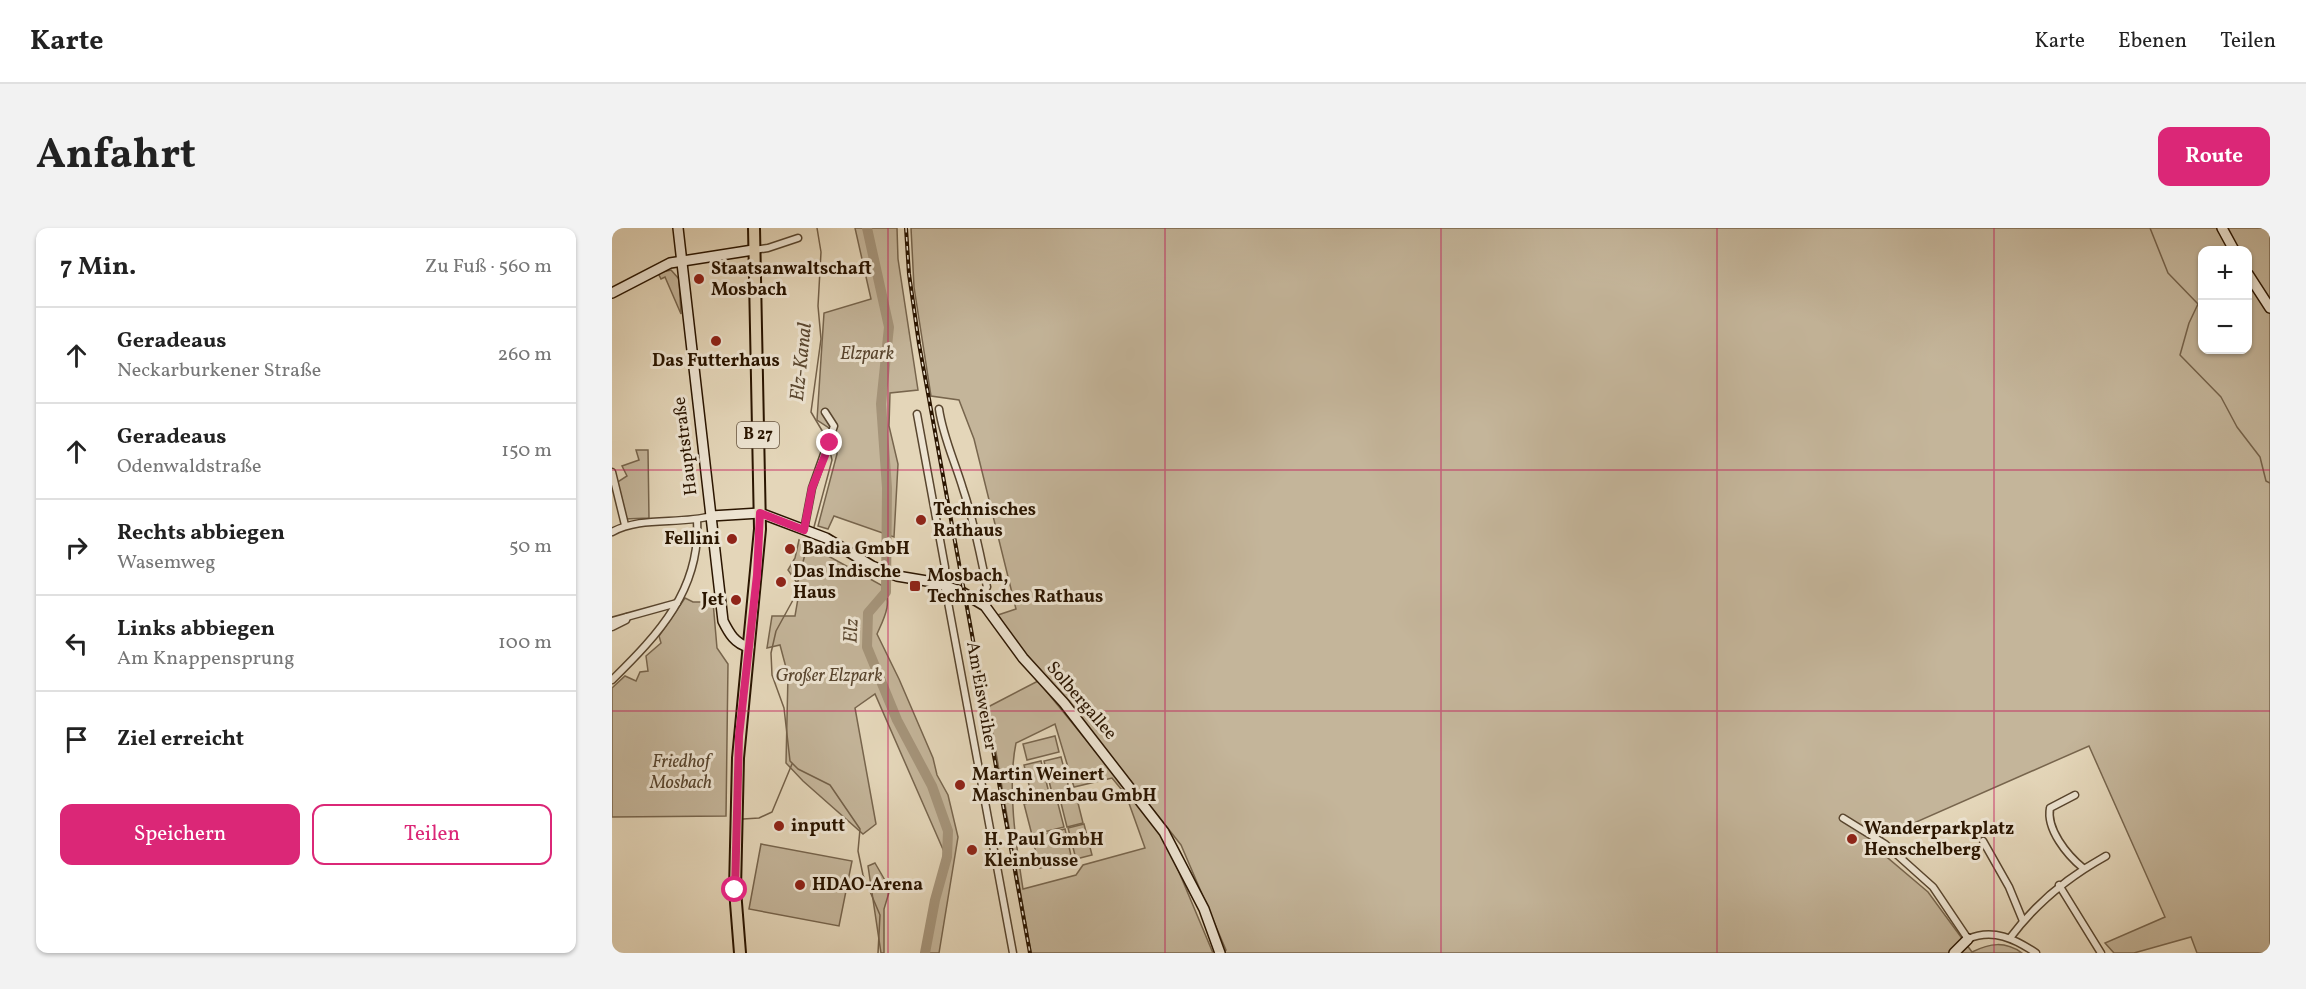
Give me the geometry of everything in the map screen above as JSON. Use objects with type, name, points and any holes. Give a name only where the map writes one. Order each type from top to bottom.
[{"type":"main road","name":"B 27","points":[[740,953],[735,890],[737,782],[757,575],[760,513],[754,228]]},
{"type":"street","name":"Hauptstraße","points":[[678,228],[723,621],[730,636],[741,645],[749,647]]},
{"type":"street","points":[[2222,228],[2232,246]]},
{"type":"street","points":[[612,293],[655,269],[682,260],[768,248],[798,238]]},
{"type":"street","points":[[2252,281],[2270,308]]},
{"type":"street","points":[[939,409],[941,428],[963,488],[977,538],[987,587],[978,600]]},
{"type":"street","points":[[804,530],[812,488],[829,446],[834,426],[825,412]]},
{"type":"street","name":"Am Eisweiher","points":[[917,414],[945,567],[945,586],[1013,953]]},
{"type":"street","points":[[612,472],[625,525]]},
{"type":"street","points":[[612,532],[625,525],[760,513]]},
{"type":"street","name":"Solbergallee","points":[[760,513],[826,538],[872,566],[897,576],[922,579],[978,600],[991,612],[1023,658],[1064,703],[1126,780],[1164,832],[1203,909],[1220,953]]},
{"type":"street","points":[[612,680],[640,651],[677,603],[689,582],[695,563],[697,520]]},
{"type":"street","points":[[612,621],[677,603]]},
{"type":"street","points":[[612,627],[627,620],[627,616]]},
{"type":"street","points":[[2075,795],[2050,808],[2048,816],[2062,845],[2083,868]]},
{"type":"street","points":[[1843,818],[1885,844],[1933,887],[1968,939]]},
{"type":"street","points":[[1983,841],[2009,887],[2023,921]]},
{"type":"street","points":[[2010,938],[2023,921],[2059,885],[2083,868],[2106,856]]},
{"type":"street","points":[[2059,885],[2102,953]]},
{"type":"street","points":[[1954,953],[1968,939],[1992,934],[2010,938],[2036,953]]},
{"type":"green space","name":"Elzpark","points":[[855,228],[897,228],[898,259],[918,390],[890,393],[889,426],[898,464],[894,537],[834,516],[828,529],[818,526],[837,454],[835,432],[817,420],[824,313],[871,299]]},
{"type":"green space","points":[[911,228],[2270,228],[2270,953],[2197,953],[2191,937],[2134,953],[2114,953],[2105,943],[2165,917],[2089,746],[1882,837],[1875,847],[1928,892],[1972,952],[1985,947],[2003,945],[2022,953],[1223,953],[1226,950],[1181,845],[1068,702],[1025,656],[998,615],[1016,609],[974,439],[959,400],[931,396],[914,287]]},
{"type":"green space","points":[[671,270],[679,279],[681,314],[665,277],[661,279],[658,273]]},
{"type":"green space","points":[[636,450],[648,450],[649,518],[624,519],[616,483],[627,476],[622,466],[639,460]]},
{"type":"green space","name":"Großer Elzpark","points":[[799,540],[883,586],[886,592],[886,610],[877,634],[933,758],[937,775],[948,795],[958,837],[939,953],[922,953],[945,854],[875,694],[855,708],[876,824],[863,834],[786,763],[788,675],[780,645],[767,648],[772,616],[795,616],[800,587],[788,570],[795,558]]},
{"type":"green space","name":"Friedhof Mosbach","points":[[685,598],[693,602],[713,602],[717,648],[728,664],[726,816],[612,817],[612,688],[625,676],[636,681],[640,672],[648,671],[646,656],[661,643],[659,636]]},
{"type":"green space","points":[[1038,681],[1163,834],[1213,953],[1031,953],[988,707]],"holes":[[[1055,724],[1074,787],[1112,778],[1126,795],[1145,848],[1083,865],[1076,875],[1023,889],[1012,797],[1016,743]]]},
{"type":"green space","points":[[1055,736],[1059,752],[1027,760],[1023,744]]},
{"type":"green space","points":[[1061,757],[1069,788],[1052,793],[1044,761]]},
{"type":"green space","points":[[1041,761],[1049,793],[1032,797],[1024,765]]},
{"type":"green space","points":[[1075,791],[1083,823],[1067,827],[1059,795]]},
{"type":"green space","points":[[1056,796],[1064,827],[1032,835],[1024,804]]},
{"type":"green space","points":[[1084,824],[1092,855],[1076,859],[1068,828]]},
{"type":"green space","points":[[1065,829],[1072,860],[1040,868],[1032,837]]},
{"type":"green space","name":"HDAO-Arena","points":[[761,844],[852,861],[839,926],[749,909]]},
{"type":"green space","points":[[875,863],[890,889],[884,909],[884,953],[881,953],[868,866]]},
{"type":"waterway","name":"Elz-Kanal","points":[[817,228],[821,252],[818,306],[821,339],[811,412],[827,439]]},
{"type":"waterway","name":"Elz","points":[[867,228],[889,327],[881,404],[887,488],[886,592],[868,613],[867,647],[897,720],[932,786],[948,831],[947,857],[935,900],[925,953]]},
{"type":"waterway","points":[[2150,228],[2168,273],[2198,304],[2189,323],[2180,355],[2221,397],[2237,427],[2260,457],[2266,481],[2270,483]]},
{"type":"waterway","name":"Elz-Kanal","points":[[814,527],[832,460],[829,447]]},
{"type":"waterway","name":"Elz-Kanal","points":[[809,539],[793,600],[776,631],[771,653],[772,675],[784,708],[790,761],[798,769],[830,785],[860,829],[858,851],[863,875],[880,915],[878,953]]},
{"type":"waterway","points":[[743,819],[759,818],[772,812],[792,764]]},
{"type":"railway","points":[[906,228],[909,274],[919,344],[1030,953]]},
{"type":"place","name":"Staatsanwaltschaft Mosbach","points":[[699,279]]},
{"type":"place","name":"Das Futterhaus","points":[[716,341]]},
{"type":"place","name":"Technisches Rathaus","points":[[921,520]]},
{"type":"place","name":"Fellini","points":[[732,539]]},
{"type":"place","name":"Badia GmbH","points":[[790,549]]},
{"type":"place","name":"Das Indische Haus","points":[[781,582]]},
{"type":"place","name":"Mosbach, Technisches Rathaus","points":[[915,586]]},
{"type":"place","name":"Jet","points":[[736,600]]},
{"type":"place","name":"Martin Weinert Maschinenbau GmbH","points":[[960,785]]},
{"type":"place","name":"inputt","points":[[779,826]]},
{"type":"place","name":"Wanderparkplatz Henschelberg","points":[[1852,839]]},
{"type":"place","name":"H. Paul GmbH Kleinbusse","points":[[972,850]]},
{"type":"place","name":"HDAO-Arena","points":[[800,885]]},
{"type":"route","points":[[735,890],[739,736],[757,575],[760,513],[804,530],[812,488],[830,443]]}]
